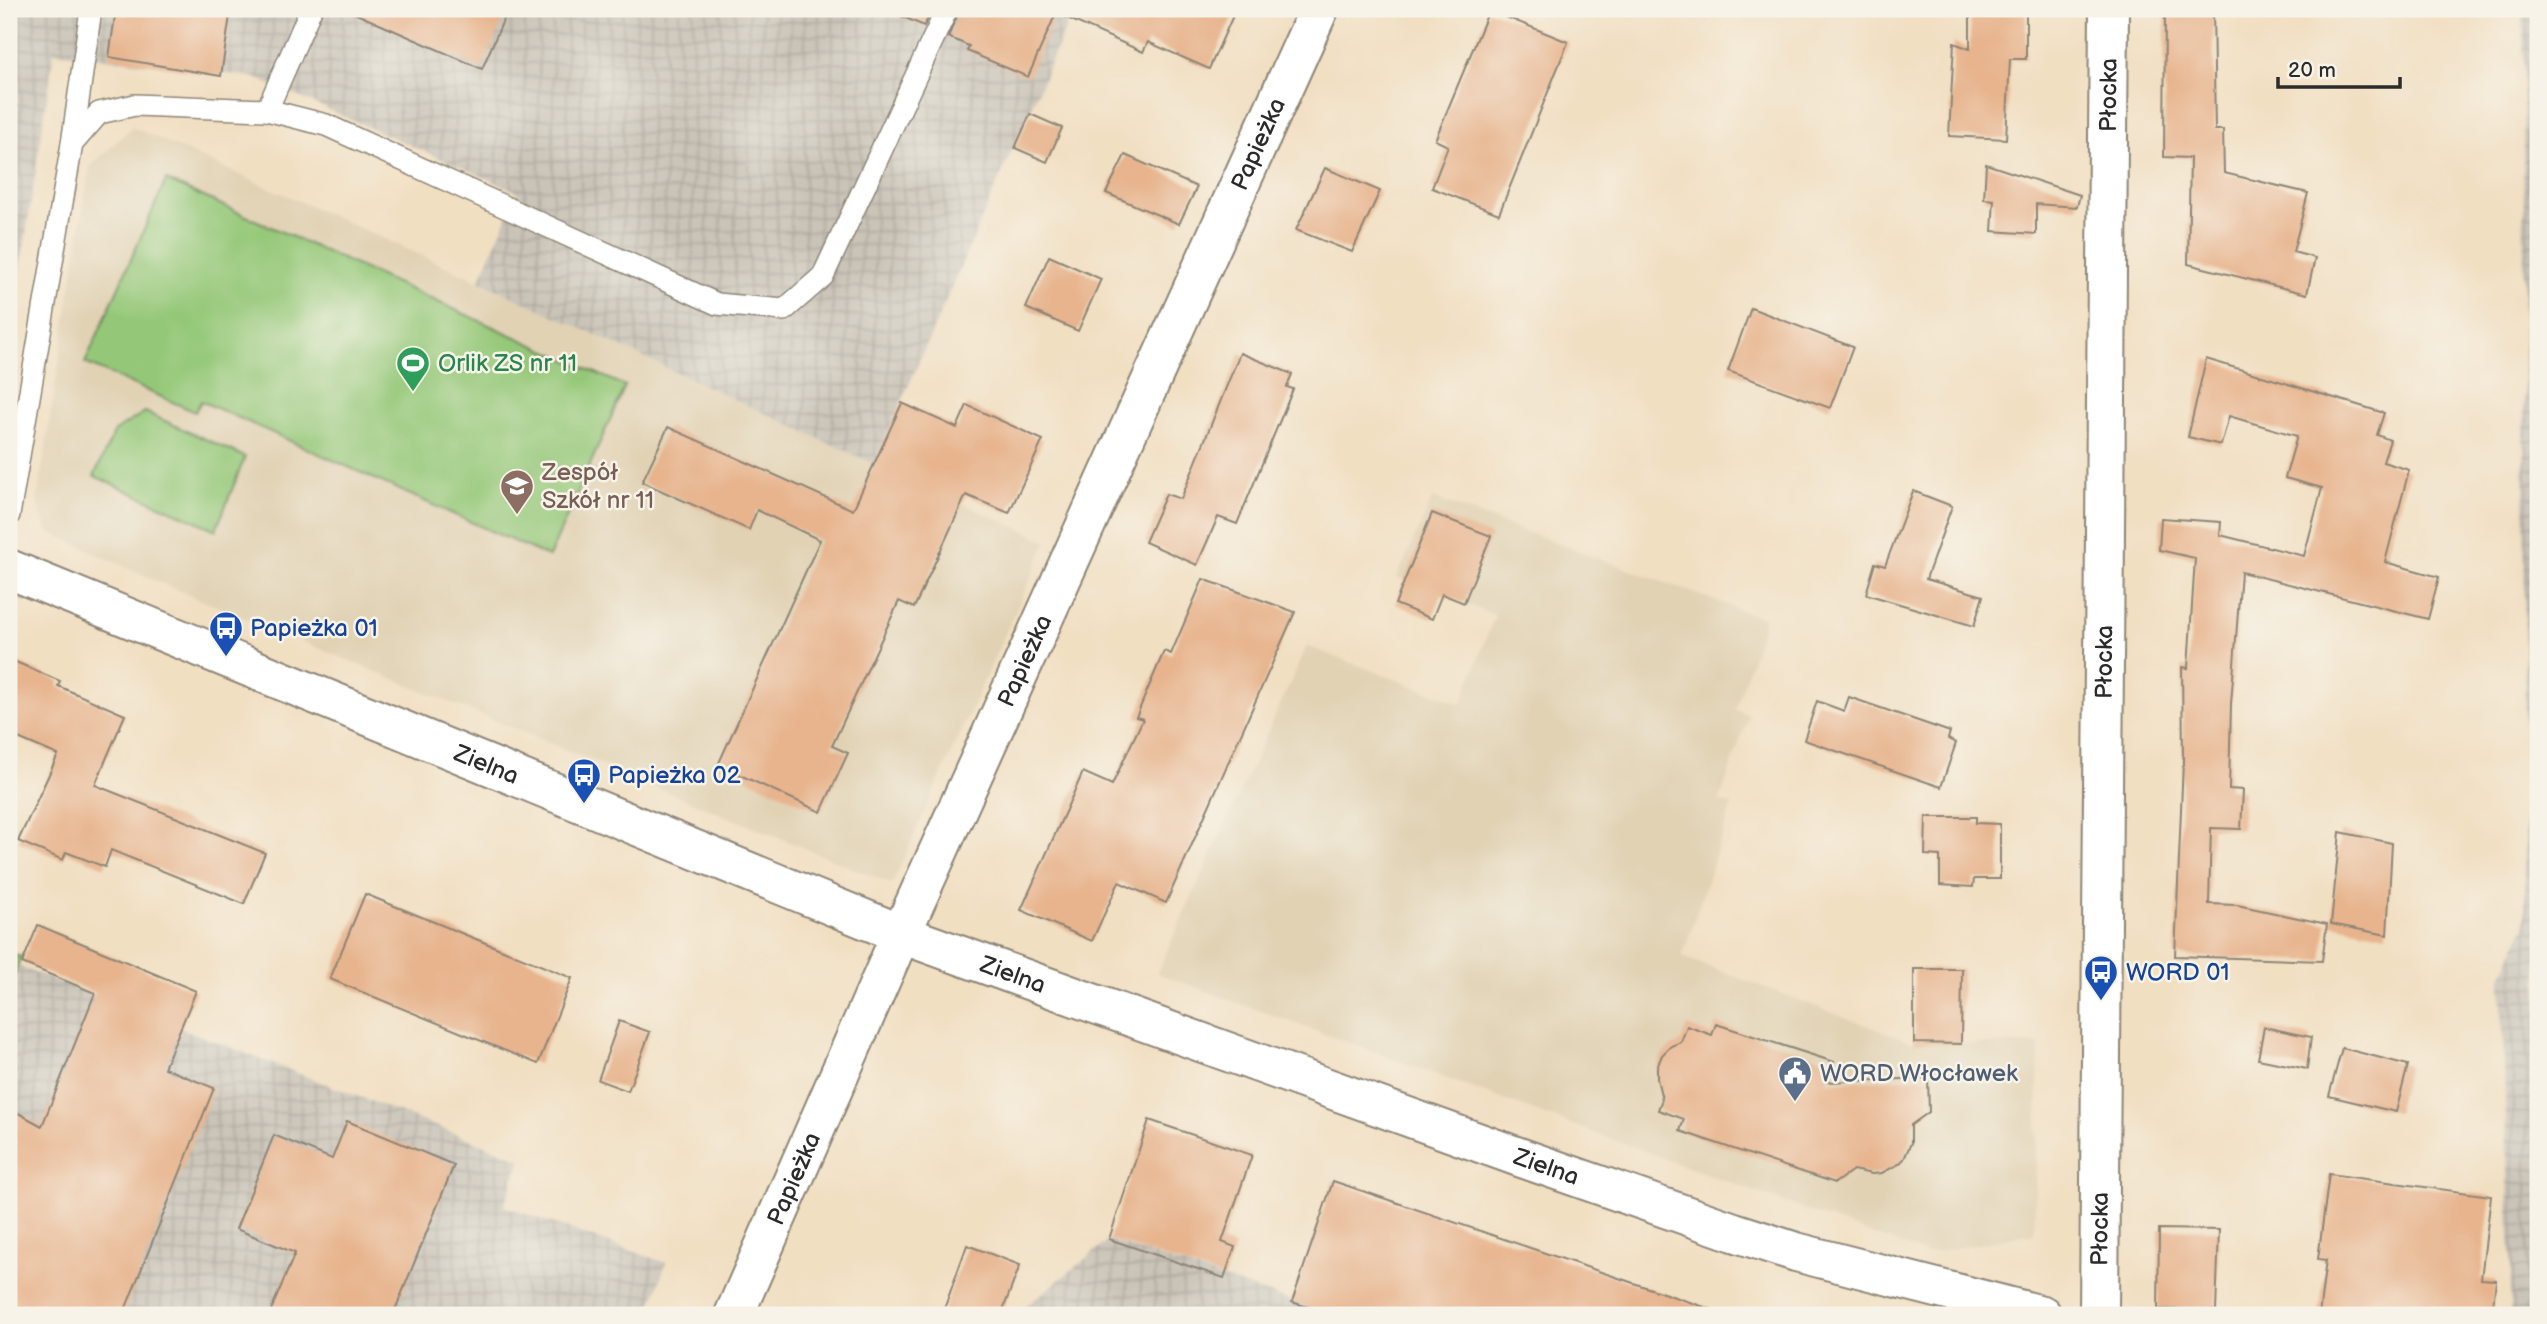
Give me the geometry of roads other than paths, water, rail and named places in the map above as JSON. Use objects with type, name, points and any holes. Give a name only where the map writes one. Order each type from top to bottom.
[{"type":"street","name":"Papieżka","points":[[734,1315],[901,934],[1319,9]]},
{"type":"street","name":"Płocka","points":[[2099,1315],[2109,9]]},
{"type":"street","name":"Zielna","points":[[9,569],[901,934],[1734,1232],[1819,1258],[2042,1315]]},
{"type":"lane","points":[[9,515],[72,144],[91,9]]},
{"type":"lane","points":[[267,110],[311,9]]},
{"type":"lane","points":[[72,144],[99,113],[135,105],[267,110],[326,125],[717,304],[784,310],[823,276],[947,9]]},
{"type":"place","name":"Orlik ZS nr 11","points":[[413,393]]},
{"type":"place","name":"Zespół Szkół nr 11","points":[[517,516]]},
{"type":"place","name":"Papieżka 01","points":[[226,658]]},
{"type":"place","name":"Papieżka 02","points":[[584,805]]},
{"type":"place","name":"WORD 01","points":[[2101,1002]]},
{"type":"place","name":"WORD Włocławek","points":[[1795,1103]]}]
